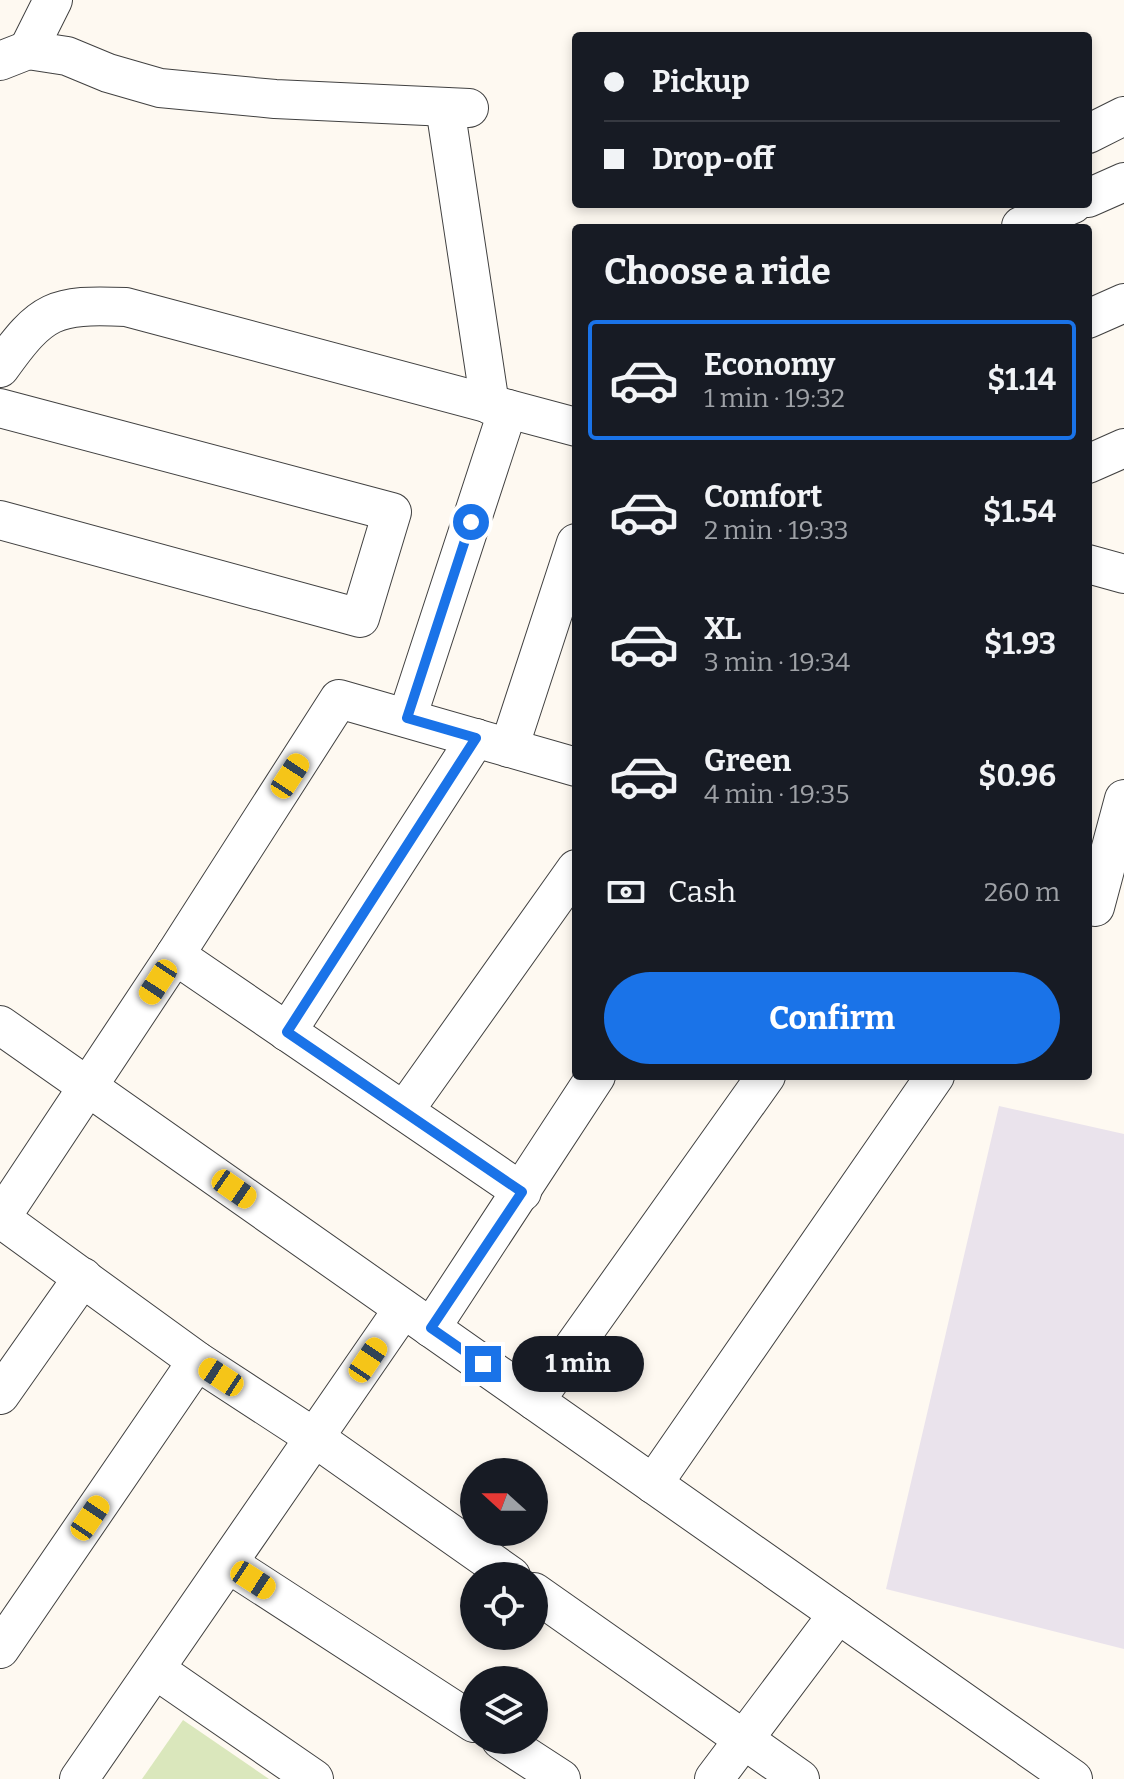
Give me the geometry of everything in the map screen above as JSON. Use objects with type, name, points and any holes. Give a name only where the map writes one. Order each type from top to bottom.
[{"type":"street","points":[[14,55],[53,0]]},
{"type":"street","points":[[14,55],[67,56],[108,73],[160,88],[275,99],[457,108],[499,407],[407,718]]},
{"type":"street","points":[[1092,132],[1124,116]]},
{"type":"street","points":[[1092,196],[1124,182]]},
{"type":"street","points":[[1018,219],[1058,208]]},
{"type":"street","points":[[1092,317],[1124,303]]},
{"type":"street","points":[[0,368],[24,335],[55,311],[85,305],[126,307],[572,426]]},
{"type":"street","points":[[0,408],[392,512],[360,618],[0,520]]},
{"type":"street","points":[[1092,462],[1124,448]]},
{"type":"street","points":[[287,1032],[493,743],[572,553]]},
{"type":"street","points":[[1092,565],[1124,574]]},
{"type":"street","points":[[491,1562],[315,1438],[197,1361],[0,1218],[175,955],[339,699],[572,766]]},
{"type":"street","points":[[1102,909],[1124,799]]},
{"type":"street","points":[[404,1111],[572,875]]},
{"type":"street","points":[[175,955],[522,1192]]},
{"type":"street","points":[[0,1025],[1073,1779]]},
{"type":"street","points":[[79,1779],[315,1438],[522,1192],[593,1080]]},
{"type":"street","points":[[535,1401],[763,1080]]},
{"type":"street","points":[[653,1484],[932,1080]]},
{"type":"street","points":[[0,1395],[83,1277]]},
{"type":"street","points":[[0,1649],[197,1361]]},
{"type":"street","points":[[229,1564],[460,1714]]},
{"type":"street","points":[[548,1602],[800,1779]]},
{"type":"street","points":[[714,1779],[838,1614]]},
{"type":"street","points":[[156,1670],[314,1779]]},
{"type":"street","points":[[523,1754],[561,1779]]},
{"type":"shaded area","points":[[999,1106],[1124,1134],[1124,1649],[886,1589]]},
{"type":"green space","points":[[183,1720],[269,1779],[142,1779]]},
{"type":"route","points":[[471,522],[407,718],[476,738],[287,1032],[522,1192],[431,1328],[483,1364]]}]
